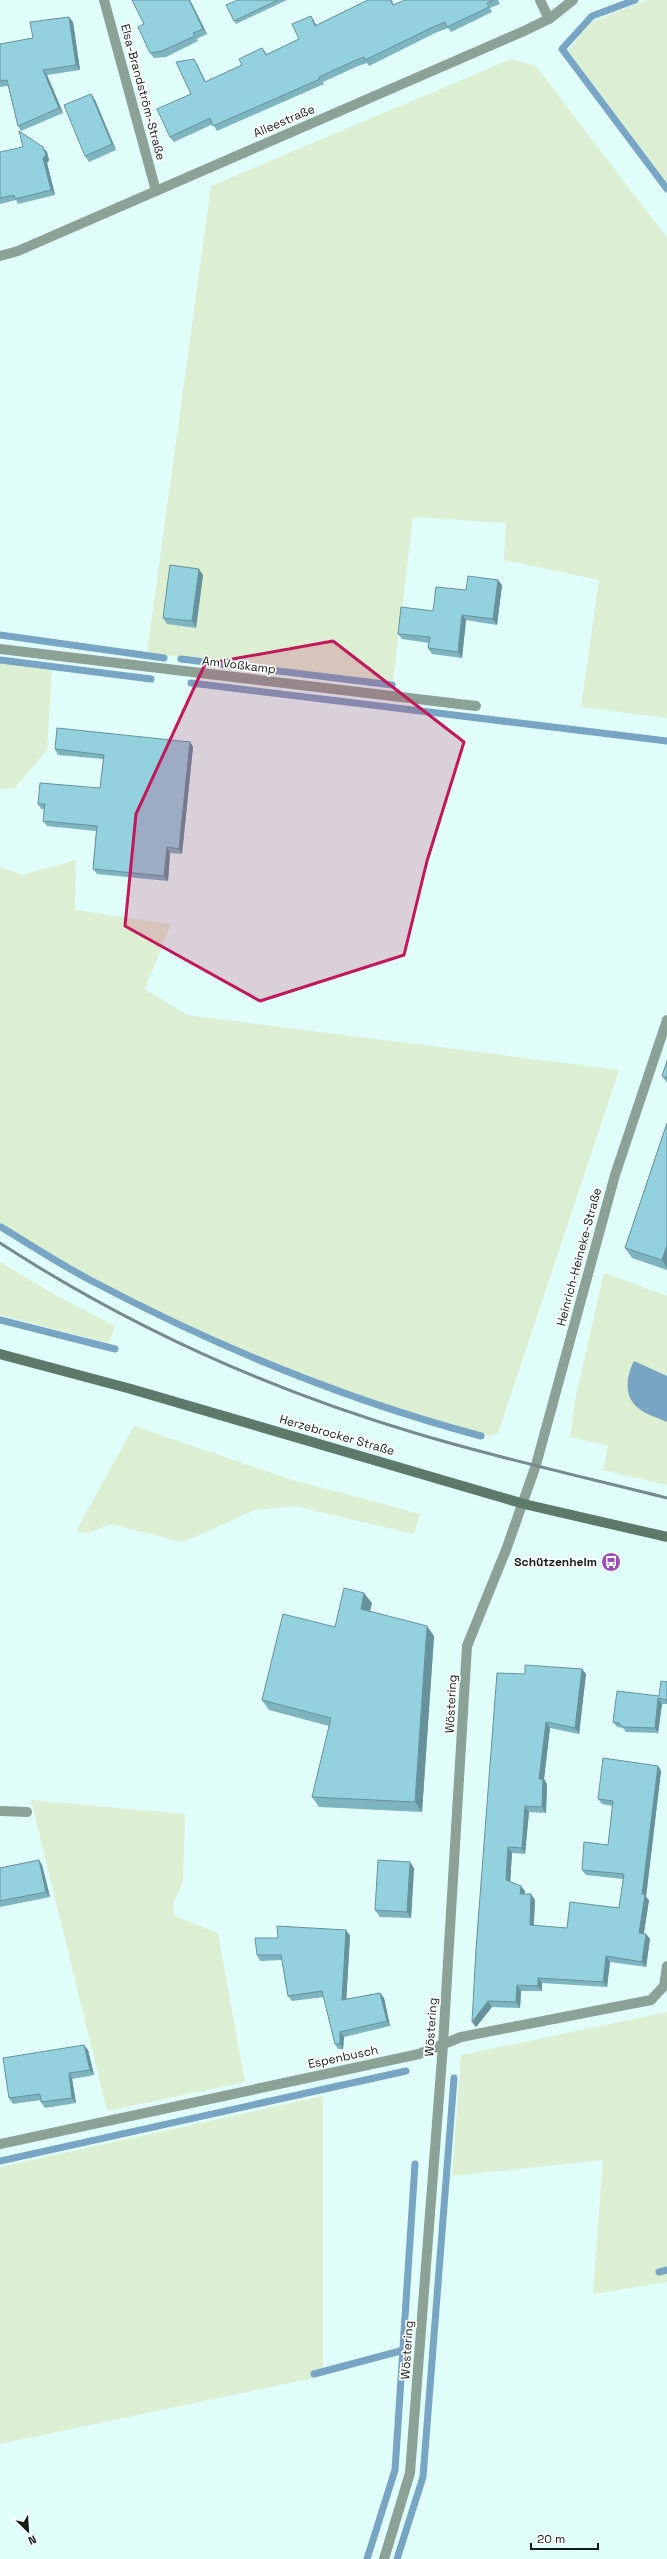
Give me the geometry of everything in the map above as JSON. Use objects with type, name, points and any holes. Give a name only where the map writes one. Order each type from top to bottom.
[{"type":"main road","name":"Herzebrocker Straße","points":[[0,1354],[131,1389],[524,1504],[667,1537]]},
{"type":"street","name":"Elsa-Brandström-Straße","points":[[104,0],[156,191]]},
{"type":"street","points":[[540,0],[549,19]]},
{"type":"street","name":"Alleestraße","points":[[0,256],[18,251],[549,19],[573,0]]},
{"type":"street","name":"Am Voßkamp","points":[[0,649],[476,706]]},
{"type":"street","name":"Heinrich-Heineke-Straße","points":[[524,1504],[615,1175],[667,1020]]},
{"type":"street","name":"Wöstering","points":[[384,2559],[410,2473],[443,2045],[467,1646],[524,1504]]},
{"type":"street","points":[[0,1811],[27,1812]]},
{"type":"street","name":"Espenbusch","points":[[0,2144],[419,2054],[461,2037],[651,2000],[664,1986],[667,1966]]},
{"type":"highlighted area","points":[[333,641],[464,742],[427,861],[404,955],[260,1001],[125,926],[136,814],[205,664]]},
{"type":"green space","points":[[648,0],[667,0],[667,183],[568,51],[591,22]]},
{"type":"green space","points":[[511,59],[536,66],[667,238],[667,718],[581,707],[599,580],[504,560],[506,523],[413,517],[393,682],[147,653],[211,186]]},
{"type":"green space","points":[[0,663],[52,669],[47,750],[14,789],[0,789]]},
{"type":"green space","points":[[76,860],[75,910],[171,924],[145,989],[187,1015],[619,1070],[498,1433],[489,1436],[438,1421],[337,1387],[287,1368],[189,1326],[93,1279],[0,1223],[0,867],[23,875]]},
{"type":"green space","points":[[0,1262],[55,1295],[115,1326],[109,1343],[0,1315]]},
{"type":"green space","points":[[604,1273],[667,1296],[667,1485],[603,1470],[608,1446],[570,1437],[575,1400]]},
{"type":"green space","points":[[134,1426],[289,1479],[420,1514],[414,1534],[295,1506],[255,1510],[183,1542],[110,1524],[88,1533],[76,1531]]},
{"type":"green space","points":[[31,1800],[185,1814],[183,1882],[173,1903],[175,1916],[218,1933],[245,2082],[107,2111]]},
{"type":"green space","points":[[667,2012],[667,2282],[593,2294],[603,2160],[452,2176],[461,2055]]},
{"type":"green space","points":[[323,2096],[323,2376],[0,2444],[0,2167]]},
{"type":"water","points":[[634,1361],[667,1376],[667,1422],[643,1412],[637,1407],[630,1397],[628,1391],[628,1378]]},
{"type":"building","points":[[132,0],[189,0],[203,29],[193,33],[195,36],[162,51],[150,53],[138,27],[144,24]]},
{"type":"building","points":[[238,0],[278,0],[234,21],[226,5]]},
{"type":"building","points":[[368,0],[390,0],[393,5],[405,0],[494,0],[487,3],[489,7],[447,27],[445,22],[365,60],[364,57],[354,61],[319,77],[320,79],[213,126],[210,118],[170,137],[157,109],[191,94],[176,62],[194,59],[205,82],[242,65],[239,59],[262,48],[266,55],[299,39],[292,24],[311,16],[315,26]]},
{"type":"building","points":[[69,17],[76,65],[43,70],[59,108],[18,126],[7,80],[0,81],[0,44],[33,38],[30,22]]},
{"type":"building","points":[[91,94],[112,144],[85,156],[64,105]]},
{"type":"building","points":[[19,131],[43,147],[46,155],[43,158],[51,190],[15,199],[14,195],[0,198],[0,152],[23,147]]},
{"type":"building","points":[[170,565],[199,569],[192,621],[163,618]]},
{"type":"building","points":[[468,576],[498,580],[493,619],[462,615],[458,652],[428,648],[430,637],[398,634],[401,607],[433,611],[436,587],[466,590]]},
{"type":"building","points":[[57,728],[190,742],[179,849],[167,847],[164,876],[93,869],[97,826],[43,821],[45,804],[38,804],[40,783],[100,788],[104,755],[55,749]]},
{"type":"building","points":[[667,1061],[667,1078],[662,1076]]},
{"type":"building","points":[[667,1123],[667,1245],[662,1260],[625,1248]]},
{"type":"building","points":[[344,1588],[364,1593],[361,1609],[427,1626],[415,1802],[312,1797],[331,1718],[262,1700],[283,1614],[335,1627]]},
{"type":"building","points":[[525,1665],[582,1669],[575,1728],[546,1722],[539,1779],[543,1779],[542,1807],[525,1806],[522,1848],[508,1847],[506,1880],[521,1886],[520,1894],[531,1894],[530,1925],[567,1928],[570,1902],[619,1908],[624,1874],[582,1870],[584,1842],[608,1845],[613,1801],[598,1799],[603,1758],[658,1766],[642,1894],[645,1895],[639,1933],[646,1934],[642,1962],[606,1956],[603,1982],[538,1978],[538,1986],[517,1985],[516,2002],[488,2001],[472,2022],[476,1949],[497,1673],[525,1674]]},
{"type":"building","points":[[661,1681],[667,1682],[667,1700],[658,1698],[655,1728],[623,1727],[619,1723],[613,1722],[617,1691],[659,1696]]},
{"type":"building","points":[[39,1860],[46,1892],[0,1901],[0,1868]]},
{"type":"building","points":[[378,1860],[410,1862],[407,1912],[375,1910]]},
{"type":"building","points":[[277,1926],[346,1930],[342,2000],[380,1993],[387,2021],[340,2032],[340,2044],[335,2044],[322,1991],[288,1996],[281,1955],[257,1955],[255,1938],[278,1938]]},
{"type":"building","points":[[84,2045],[90,2070],[69,2073],[72,2098],[41,2102],[40,2094],[9,2098],[3,2058]]},
{"type":"waterway","points":[[635,0],[592,16],[562,49],[667,189]]},
{"type":"waterway","points":[[0,635],[164,658]]},
{"type":"waterway","points":[[181,659],[392,685]]},
{"type":"waterway","points":[[0,660],[151,679]]},
{"type":"waterway","points":[[191,683],[667,741]]},
{"type":"waterway","points":[[1,1227],[57,1262],[92,1281],[186,1328],[234,1349],[282,1369],[381,1406],[481,1436]]},
{"type":"waterway","points":[[0,1320],[115,1349]]},
{"type":"waterway","points":[[0,2161],[406,2071]]},
{"type":"waterway","points":[[397,2559],[423,2477],[454,2078]]},
{"type":"waterway","points":[[367,2559],[395,2470],[415,2164]]},
{"type":"waterway","points":[[659,2272],[667,2270]]},
{"type":"waterway","points":[[314,2374],[404,2350]]},
{"type":"railway","points":[[0,1243],[98,1302],[149,1328],[201,1353],[307,1397],[361,1416],[446,1442],[667,1498]]},
{"type":"place","name":"Schützenheim","points":[[611,1562]]}]
